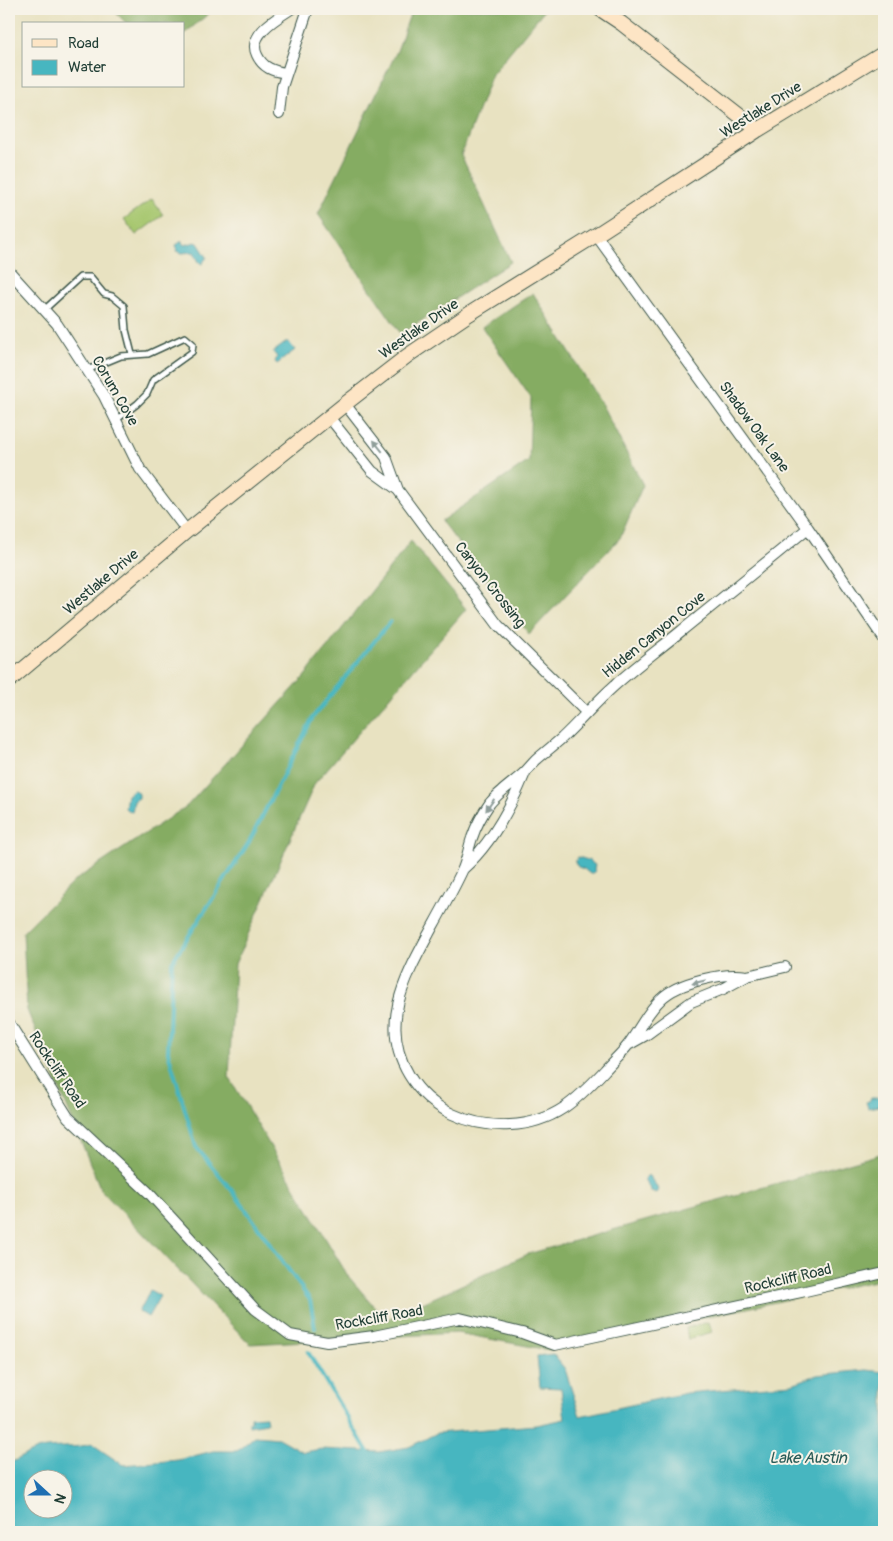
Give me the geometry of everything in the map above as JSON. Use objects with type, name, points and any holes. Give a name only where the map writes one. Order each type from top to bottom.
[{"type":"street","points":[[286,73],[265,66],[260,62],[254,48],[255,40],[261,32],[291,9]]},
{"type":"street","points":[[279,114],[282,87],[308,9]]},
{"type":"street","points":[[600,9],[621,23],[758,130]]},
{"type":"street","name":"Westlake Drive","points":[[9,681],[188,531],[407,356],[461,319],[596,235],[758,130],[884,54]]},
{"type":"street","name":"Shadow Oak Lane","points":[[596,235],[808,528],[884,639]]},
{"type":"street","name":"Corum Cove","points":[[9,271],[57,324],[104,396],[140,469],[188,531]]},
{"type":"street","name":"Canyon Crossing","points":[[345,404],[386,457],[398,490],[498,625],[587,713]]},
{"type":"street","name":"Canyon Crossing","points":[[329,417],[372,471],[398,490]]},
{"type":"street","name":"Hidden Canyon Cove","points":[[747,976],[734,974],[693,983],[670,992],[660,999],[635,1032],[629,1044],[579,1098],[546,1119],[510,1125],[482,1124],[461,1119],[431,1102],[413,1082],[404,1067],[397,1045],[395,1031],[396,1016],[398,1001],[404,984],[463,869],[475,831],[491,802],[613,687],[808,528]]},
{"type":"street","name":"Hidden Canyon Cove","points":[[463,869],[474,859],[488,841],[519,787],[525,772]]},
{"type":"street","name":"Hidden Canyon Cove","points":[[629,1044],[646,1035],[691,1002],[723,989],[747,976],[785,967]]},
{"type":"street","name":"Rockcliff Road","points":[[9,1023],[68,1117],[148,1192],[255,1309],[290,1335],[327,1342],[374,1336],[460,1318],[522,1333],[555,1345],[884,1273]]},
{"type":"lane","points":[[44,310],[80,277],[90,277],[104,294],[112,296],[124,306],[126,330],[132,354]]},
{"type":"lane","points":[[87,370],[121,356],[148,354],[185,337],[192,344],[192,352],[153,380],[147,394],[116,420]]},
{"type":"green space","points":[[112,9],[210,9],[212,11],[185,33],[185,22],[125,22]]},
{"type":"green space","points":[[412,9],[545,9],[492,74],[461,155],[511,262],[401,334],[318,214],[397,51]]},
{"type":"green space","points":[[152,199],[163,215],[136,235],[124,219]]},
{"type":"green space","points":[[533,293],[602,405],[643,485],[620,538],[529,634],[441,521],[529,461],[531,398],[482,327]]},
{"type":"green space","points":[[411,541],[466,609],[315,783],[235,964],[229,1077],[348,1276],[386,1320],[528,1254],[884,1153],[884,1279],[549,1350],[457,1333],[250,1344],[101,1190],[27,1010],[23,932],[74,881],[187,806],[304,677]]},
{"type":"green space","points":[[709,1322],[712,1332],[688,1339],[686,1328]]},
{"type":"water","points":[[182,241],[185,245],[198,243],[207,257],[202,264],[194,252],[182,253],[176,251],[176,245]]},
{"type":"water","points":[[288,341],[295,350],[277,364],[275,362],[277,357],[273,352]]},
{"type":"water","points":[[133,790],[137,791],[139,798],[134,801],[132,812],[125,808],[127,795]]},
{"type":"water","points":[[578,857],[588,860],[595,865],[595,872],[590,874],[578,867],[575,862]]},
{"type":"water","points":[[871,1098],[884,1098],[884,1105],[868,1108],[866,1102]]},
{"type":"water","points":[[648,1175],[656,1185],[658,1190],[656,1193],[651,1191],[644,1179]]},
{"type":"water","points":[[150,1290],[160,1296],[148,1317],[138,1311]]},
{"type":"water","name":"Lake Austin","points":[[553,1354],[565,1369],[580,1416],[686,1393],[792,1384],[817,1375],[866,1370],[884,1372],[884,1532],[9,1532],[9,1463],[33,1451],[92,1444],[123,1465],[178,1460],[213,1451],[237,1451],[255,1436],[278,1438],[303,1452],[322,1449],[379,1452],[409,1447],[437,1433],[537,1425],[565,1419],[561,1388],[540,1387],[537,1356]]},
{"type":"water","points":[[266,1416],[267,1423],[249,1426],[251,1417]]},
{"type":"waterway","points":[[315,1328],[310,1300],[234,1193],[196,1147],[168,1052],[172,962],[249,842],[313,717],[390,622]]},
{"type":"waterway","points":[[308,1352],[368,1452],[368,1456]]}]
